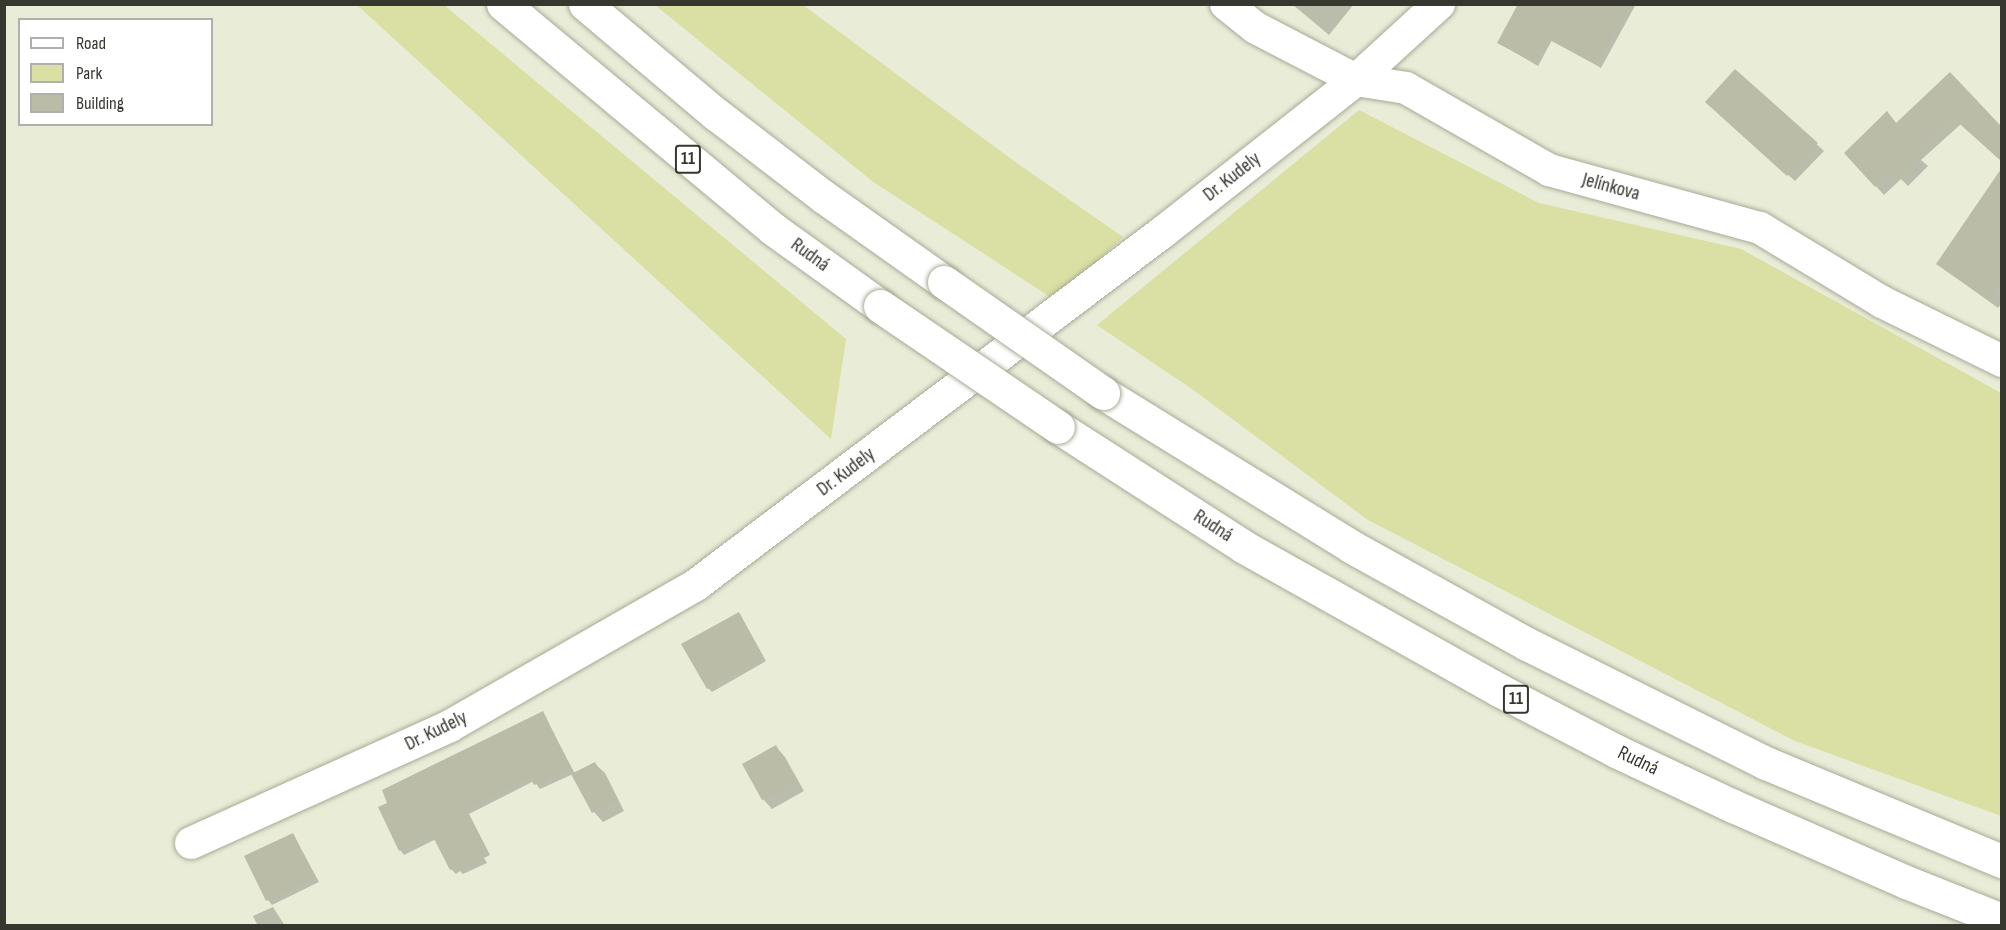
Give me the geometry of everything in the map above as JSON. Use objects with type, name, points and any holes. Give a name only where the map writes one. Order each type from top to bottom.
[{"type":"highway","name":"Rudná","points":[[503,4],[773,229],[880,306],[1058,427],[1245,547],[1499,690],[1616,751],[1733,806],[1906,882],[2001,920]]},
{"type":"highway","points":[[585,4],[717,115],[824,197],[944,282],[1103,393],[1352,547],[1537,650],[1766,763],[2001,861]]},
{"type":"highway","points":[[613,4],[717,115]]},
{"type":"street","name":"Jelínkova","points":[[1226,4],[1256,28],[1356,80],[1406,88],[1549,170],[1760,228],[1882,302],[2001,361]]},
{"type":"street","name":"Dr. Kudely","points":[[191,843],[450,726],[696,585],[1163,232],[1356,80],[1439,4]]},
{"type":"green space","points":[[357,5],[444,5],[846,339],[831,439]]},
{"type":"green space","points":[[655,5],[803,5],[1014,161],[1123,237],[1055,300],[872,181]]},
{"type":"green space","points":[[1359,110],[1539,203],[1741,249],[2001,393],[2001,816],[1795,741],[1368,520],[1192,389],[1097,325]]},
{"type":"building","points":[[1518,4],[1630,4],[1596,65],[1546,38],[1533,62],[1497,43]]},
{"type":"building","points":[[1735,69],[1818,143],[1787,176],[1705,102]]},
{"type":"building","points":[[1950,72],[2001,126],[2001,161],[1952,117],[1914,151],[1920,157],[1899,179],[1892,172],[1875,187],[1844,153],[1887,111],[1896,123]]},
{"type":"building","points":[[2001,169],[2001,283],[1989,301],[1936,264]]},
{"type":"building","points":[[739,612],[763,656],[707,689],[681,644]]},
{"type":"building","points":[[543,711],[571,768],[534,785],[530,777],[466,809],[487,850],[481,853],[483,858],[457,871],[455,867],[450,870],[432,835],[399,851],[378,807],[387,803],[382,790]]},
{"type":"building","points":[[776,745],[796,781],[762,800],[742,764]]},
{"type":"building","points":[[595,762],[616,801],[592,813],[571,774]]},
{"type":"building","points":[[293,833],[315,877],[266,901],[244,856]]}]
